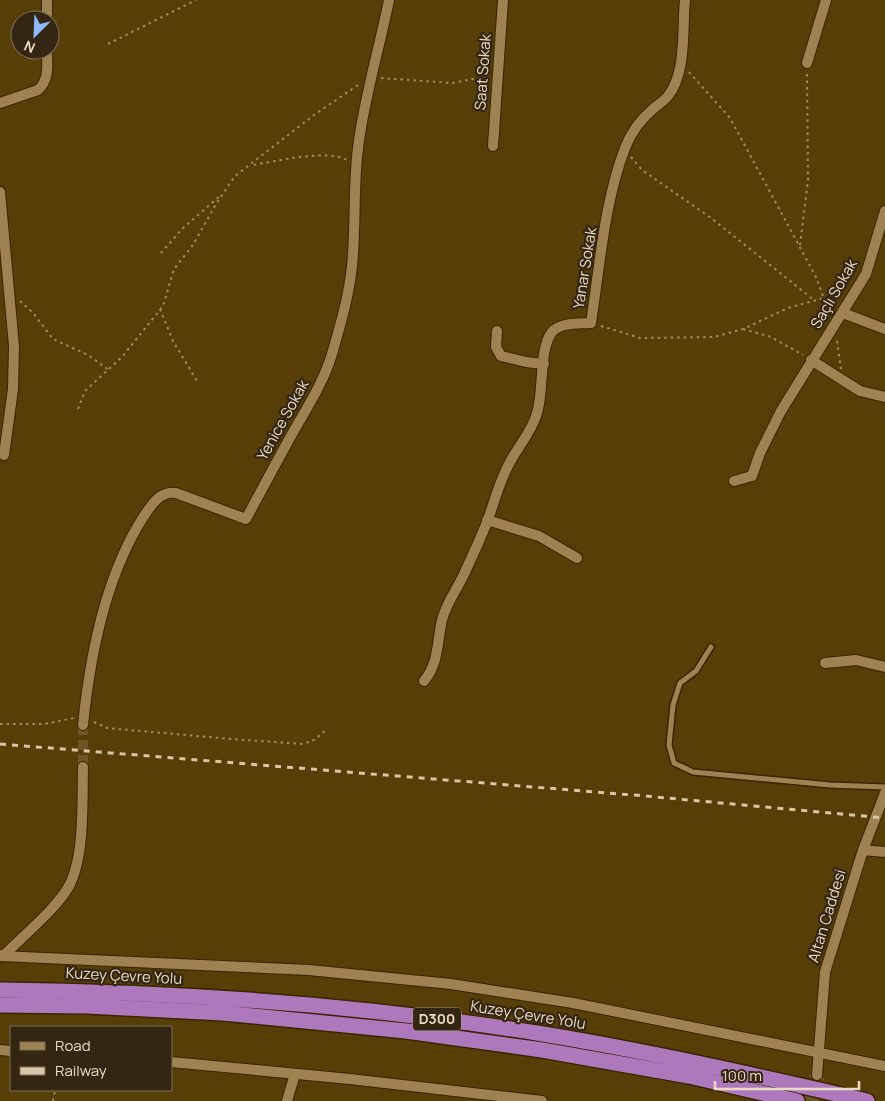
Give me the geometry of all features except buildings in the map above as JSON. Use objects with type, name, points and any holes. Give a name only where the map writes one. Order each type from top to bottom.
[{"type":"highway","name":"Kuzey Çevre Yolu","points":[[0,990],[88,990],[226,998],[409,1015],[543,1034],[694,1061],[867,1101]]},
{"type":"highway","name":"D300","points":[[0,1005],[87,1006],[224,1013],[406,1031],[542,1050],[690,1076],[797,1101]]},
{"type":"street","name":"Yenice Sokak","points":[[83,720],[94,653],[113,581],[125,550],[147,512],[159,497],[167,493],[176,493],[246,519],[317,392],[331,356],[349,288],[354,244],[356,168],[360,135],[389,0]]},
{"type":"street","name":"Saat Sokak","points":[[493,146],[503,0]]},
{"type":"street","name":"Yanar Sokak","points":[[424,681],[431,671],[436,658],[442,618],[464,575],[488,520],[506,469],[526,440],[534,423],[540,403],[546,343],[555,328],[564,325],[591,323],[613,185],[625,149],[639,123],[663,102],[673,89],[680,63],[685,0]]},
{"type":"street","points":[[807,63],[826,0]]},
{"type":"street","points":[[0,103],[38,90],[48,74],[47,60]]},
{"type":"street","points":[[0,192],[1,224],[13,325],[14,368],[11,409],[4,455]]},
{"type":"street","name":"Saçlı Sokak","points":[[734,481],[752,476],[770,432],[811,360],[834,328],[866,274],[885,211]]},
{"type":"street","points":[[843,313],[885,329]]},
{"type":"street","points":[[497,331],[496,347],[501,356],[544,364]]},
{"type":"street","points":[[811,360],[860,391],[885,397]]},
{"type":"street","points":[[488,520],[539,536],[577,558]]},
{"type":"street","points":[[825,663],[856,660],[885,667]]},
{"type":"street","points":[[1,956],[58,902],[69,886],[73,876],[80,840],[83,767]]},
{"type":"street","name":"Altan Caddesi","points":[[817,1076],[824,972],[863,850],[885,794]]},
{"type":"street","points":[[863,850],[885,852]]},
{"type":"street","points":[[1,956],[309,970],[450,984],[528,995],[616,1011],[885,1066]]},
{"type":"street","points":[[172,1062],[542,1101]]},
{"type":"street","points":[[287,1101],[295,1074]]},
{"type":"lane","points":[[711,646],[696,671],[680,683],[673,705],[669,745],[674,763],[693,772],[830,785],[885,787]]},
{"type":"path","points":[[108,44],[196,0]]},
{"type":"path","points":[[680,63],[706,89],[730,118],[816,278],[834,328],[843,380]]},
{"type":"path","points":[[800,248],[808,180],[807,63]]},
{"type":"path","points":[[78,409],[86,391],[133,345],[163,306],[174,269],[193,245],[223,194],[241,170],[251,165],[314,116],[371,77],[452,82],[498,74]]},
{"type":"path","points":[[625,149],[642,170],[710,218],[814,300]]},
{"type":"path","points":[[251,165],[289,158],[331,155],[345,158],[356,168]]},
{"type":"path","points":[[161,253],[182,229],[223,194]]},
{"type":"path","points":[[10,294],[26,306],[53,339],[88,355],[109,370]]},
{"type":"path","points":[[591,323],[640,338],[714,337],[743,330],[788,308],[824,298]]},
{"type":"path","points":[[160,309],[173,341],[197,381]]},
{"type":"path","points":[[743,330],[771,337],[811,360]]},
{"type":"path","points":[[0,724],[44,724],[83,720],[107,728],[231,740],[303,744],[314,740],[325,731]]},
{"type":"tunnel","points":[[83,725],[83,767]]},
{"type":"tunnel","points":[[811,1101],[817,1076]]},
{"type":"railway","points":[[0,744],[645,796],[885,818]]}]
